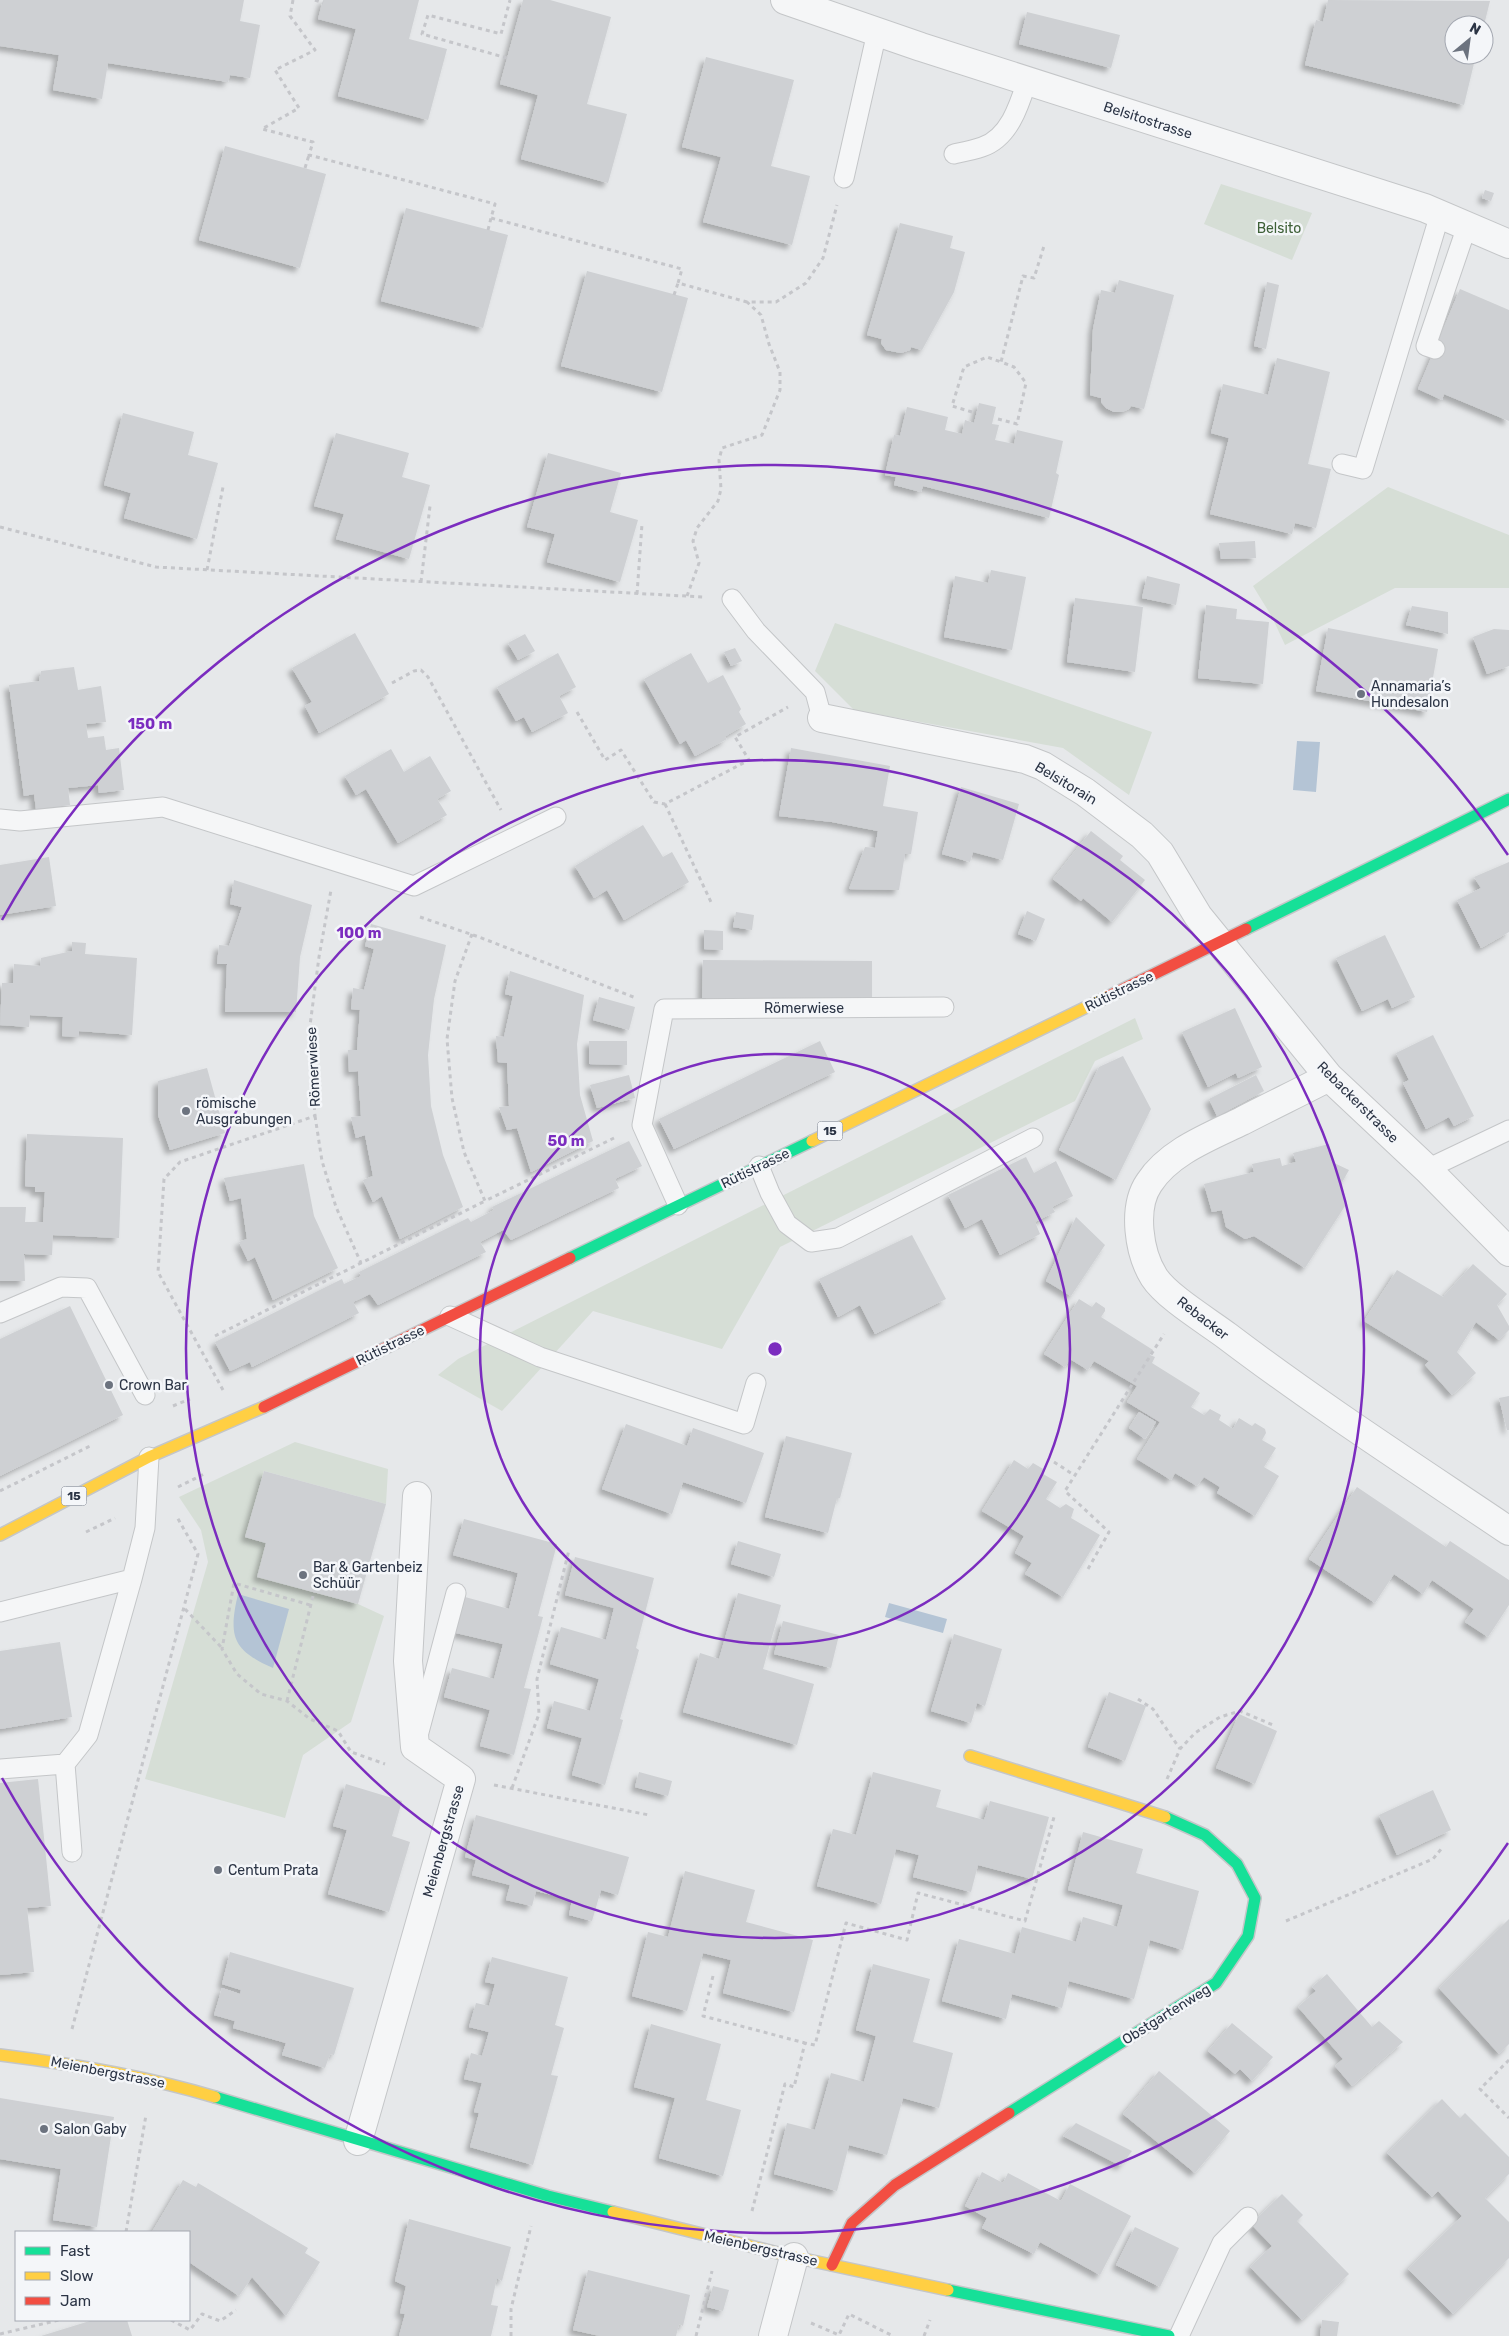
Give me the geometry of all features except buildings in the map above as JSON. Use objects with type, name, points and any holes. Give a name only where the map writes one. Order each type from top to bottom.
[{"type":"street","name":"Belsitostrasse","points":[[785,0],[877,32],[1440,214],[1509,244]]},
{"type":"street","name":"Belsitorain","points":[[818,705],[1043,766],[1085,792],[1142,835],[1160,853],[1198,916],[1218,942]]},
{"type":"street","name":"Rütistrasse","points":[[0,1535],[149,1457],[239,1419],[1509,799]]},
{"type":"street","name":"Rebackerstrasse","points":[[1218,942],[1329,1077],[1427,1169],[1509,1252]]},
{"type":"street","name":"Rebacker","points":[[1329,1077],[1194,1146],[1171,1159],[1158,1170],[1147,1185],[1138,1217],[1142,1248],[1154,1278],[1183,1304],[1289,1383],[1509,1531]]},
{"type":"street","points":[[415,1747],[408,1661],[417,1496]]},
{"type":"street","name":"Meienbergstrasse","points":[[358,2141],[461,1779],[415,1747]]},
{"type":"street","name":"Obstgartenweg","points":[[832,2265],[852,2223],[895,2185],[1216,1983],[1248,1936],[1255,1898],[1237,1864],[1205,1835],[1152,1812],[970,1756]]},
{"type":"street","name":"Meienbergstrasse","points":[[0,2055],[62,2063],[174,2085],[548,2196],[794,2257],[1169,2336]]},
{"type":"street","points":[[773,2336],[794,2257]]},
{"type":"lane","points":[[844,178],[877,32]]},
{"type":"lane","points":[[954,154],[983,147],[1003,134],[1019,106],[1027,81]]},
{"type":"lane","points":[[1342,464],[1363,469],[1440,214]]},
{"type":"lane","points":[[1435,349],[1426,346],[1467,226]]},
{"type":"lane","points":[[732,599],[756,631],[818,705]]},
{"type":"lane","points":[[0,819],[20,821],[163,808],[414,886],[556,817]]},
{"type":"lane","name":"Römerwiese","points":[[664,1009],[944,1007]]},
{"type":"lane","points":[[664,1009],[642,1125],[678,1205]]},
{"type":"lane","points":[[1427,1169],[1509,1130]]},
{"type":"lane","points":[[759,1166],[770,1193],[787,1224],[811,1242],[838,1238],[1033,1138]]},
{"type":"lane","points":[[0,1313],[61,1286],[87,1288],[145,1395]]},
{"type":"lane","points":[[450,1316],[540,1356],[744,1424],[756,1384]]},
{"type":"lane","points":[[72,1852],[65,1764],[88,1735],[132,1579],[145,1528],[149,1457]]},
{"type":"lane","points":[[0,1612],[132,1579]]},
{"type":"lane","points":[[415,1747],[456,1593]]},
{"type":"lane","points":[[0,1769],[65,1764]]},
{"type":"lane","points":[[1179,2336],[1222,2243],[1248,2217]]},
{"type":"path","points":[[293,0],[290,16],[315,50],[276,70],[299,108],[262,129],[313,142],[305,168]]},
{"type":"path","points":[[315,0],[323,3]]},
{"type":"path","points":[[507,58],[422,34],[428,15],[501,34],[510,0]]},
{"type":"path","points":[[309,155],[495,204],[488,230]]},
{"type":"path","points":[[678,283],[747,302],[776,302],[806,282],[823,258],[844,178]]},
{"type":"path","points":[[491,218],[682,269],[674,295]]},
{"type":"path","points":[[1001,362],[1023,276],[1034,278],[1044,246]]},
{"type":"path","points":[[686,596],[699,563],[693,541],[697,528],[718,501],[721,489],[719,460],[722,448],[762,435],[780,390],[780,372],[769,344],[761,315],[747,302]]},
{"type":"path","points":[[972,412],[952,406],[964,367],[987,357],[1014,367],[1026,383],[1017,424],[998,419]]},
{"type":"path","points":[[207,570],[223,487]]},
{"type":"path","points":[[422,582],[430,506]]},
{"type":"path","points":[[637,594],[642,524]]},
{"type":"path","points":[[0,527],[156,567],[732,599]]},
{"type":"path","points":[[392,683],[414,671],[421,670],[428,677],[516,837]]},
{"type":"path","points":[[577,712],[604,760],[621,750],[654,802],[664,804],[749,760],[735,737],[818,705]]},
{"type":"path","points":[[664,804],[711,902]]},
{"type":"path","name":"Römerwiese","points":[[239,1419],[158,1272],[164,1179],[180,1162],[315,1116],[308,1033],[332,887]]},
{"type":"path","points":[[416,915],[472,934],[664,1009]]},
{"type":"path","points":[[472,934],[455,981],[447,1039],[452,1098],[464,1152],[485,1201]]},
{"type":"path","points":[[315,1116],[322,1161],[336,1207],[361,1263]]},
{"type":"path","points":[[215,1336],[642,1125]]},
{"type":"path","points":[[1088,1569],[1109,1532],[1065,1491],[1183,1304]]},
{"type":"path","points":[[1054,1462],[1074,1475]]},
{"type":"path","points":[[62,2063],[198,1554],[174,1511]]},
{"type":"path","points":[[512,1788],[539,1714],[537,1679],[569,1550]]},
{"type":"path","points":[[222,1648],[234,1583],[310,1605]]},
{"type":"path","points":[[287,1701],[314,1592]]},
{"type":"path","points":[[185,1608],[222,1648],[237,1674],[261,1694],[287,1701],[310,1719],[338,1731]]},
{"type":"path","points":[[1138,1699],[1154,1709],[1180,1749]]},
{"type":"path","points":[[1152,1812],[1180,1749],[1195,1733],[1220,1717],[1240,1711],[1274,1725]]},
{"type":"path","points":[[461,1779],[649,1815]]},
{"type":"path","points":[[713,1976],[703,2016],[815,2045],[846,1923],[907,1940],[918,1893],[1026,1921],[1063,1785]]},
{"type":"path","points":[[1248,1936],[1433,1859],[1442,1848]]},
{"type":"path","points":[[743,2244],[785,2084],[794,2087],[805,2043]]},
{"type":"path","points":[[1509,2060],[1480,2089],[1509,2118]]},
{"type":"path","points":[[126,2231],[147,2111]]},
{"type":"path","points":[[511,2336],[511,2309],[531,2225]]},
{"type":"path","points":[[696,2336],[714,2263]]},
{"type":"path","points":[[780,2309],[839,2335],[849,2314],[893,2336]]},
{"type":"path","points":[[173,2321],[190,2330],[202,2314],[220,2321],[236,2310]]},
{"type":"path","points":[[924,2336],[933,2312]]},
{"type":"path","points":[[0,2334],[55,2321]]},
{"type":"green space","name":"Belsito","points":[[1221,184],[1312,213],[1292,260],[1204,224]]},
{"type":"green space","points":[[1388,487],[1509,535],[1509,588],[1395,588],[1285,645],[1272,617],[1253,586]]},
{"type":"green space","points":[[835,623],[1152,732],[1129,795],[1063,748],[854,710],[815,671]]},
{"type":"green space","points":[[1135,1018],[1143,1039],[1095,1061],[1075,1101],[780,1247],[722,1349],[593,1311],[502,1411],[438,1375],[458,1359]]},
{"type":"green space","points":[[295,1442],[388,1469],[386,1504],[264,1471],[245,1537],[266,1543],[258,1577],[358,1604],[384,1616],[351,1722],[303,1755],[285,1818],[145,1779],[208,1562],[201,1530],[179,1497]]},
{"type":"water","points":[[1297,741],[1320,742],[1316,792],[1293,790]]},
{"type":"water","points":[[238,1594],[289,1609],[273,1668],[249,1655],[237,1640],[234,1632],[234,1621]]},
{"type":"water","points":[[889,1603],[947,1619],[943,1633],[885,1617]]},
{"type":"traffic: fast","points":[[1246,929],[1509,799]]},
{"type":"traffic: fast","points":[[570,1258],[812,1141]]},
{"type":"traffic: fast","points":[[1009,2113],[1216,1983],[1248,1936],[1255,1898],[1237,1864],[1205,1835],[1165,1817]]},
{"type":"traffic: fast","points":[[215,2097],[548,2196],[613,2212]]},
{"type":"traffic: fast","points":[[948,2290],[1169,2336]]},
{"type":"traffic: slow","points":[[812,1141],[1109,996]]},
{"type":"traffic: slow","points":[[0,1535],[149,1457],[264,1407]]},
{"type":"traffic: slow","points":[[970,1756],[1165,1817]]},
{"type":"traffic: slow","points":[[0,2055],[55,2062],[109,2072],[215,2097]]},
{"type":"traffic: slow","points":[[613,2212],[794,2257],[948,2290]]},
{"type":"traffic: jam","points":[[1109,996],[1246,929]]},
{"type":"traffic: jam","points":[[264,1407],[570,1258]]},
{"type":"traffic: jam","points":[[832,2265],[852,2223],[895,2185],[1009,2113]]},
{"type":"place","name":"Annamaria’s Hundesalon","points":[[1361,694]]},
{"type":"place","name":"römische Ausgrabungen","points":[[186,1111]]},
{"type":"place","name":"Crown Bar","points":[[109,1385]]},
{"type":"place","name":"Bar & Gartenbeiz Schüür","points":[[303,1575]]},
{"type":"place","name":"Centum Prata","points":[[218,1870]]},
{"type":"place","name":"Salon Gaby","points":[[44,2129]]}]
